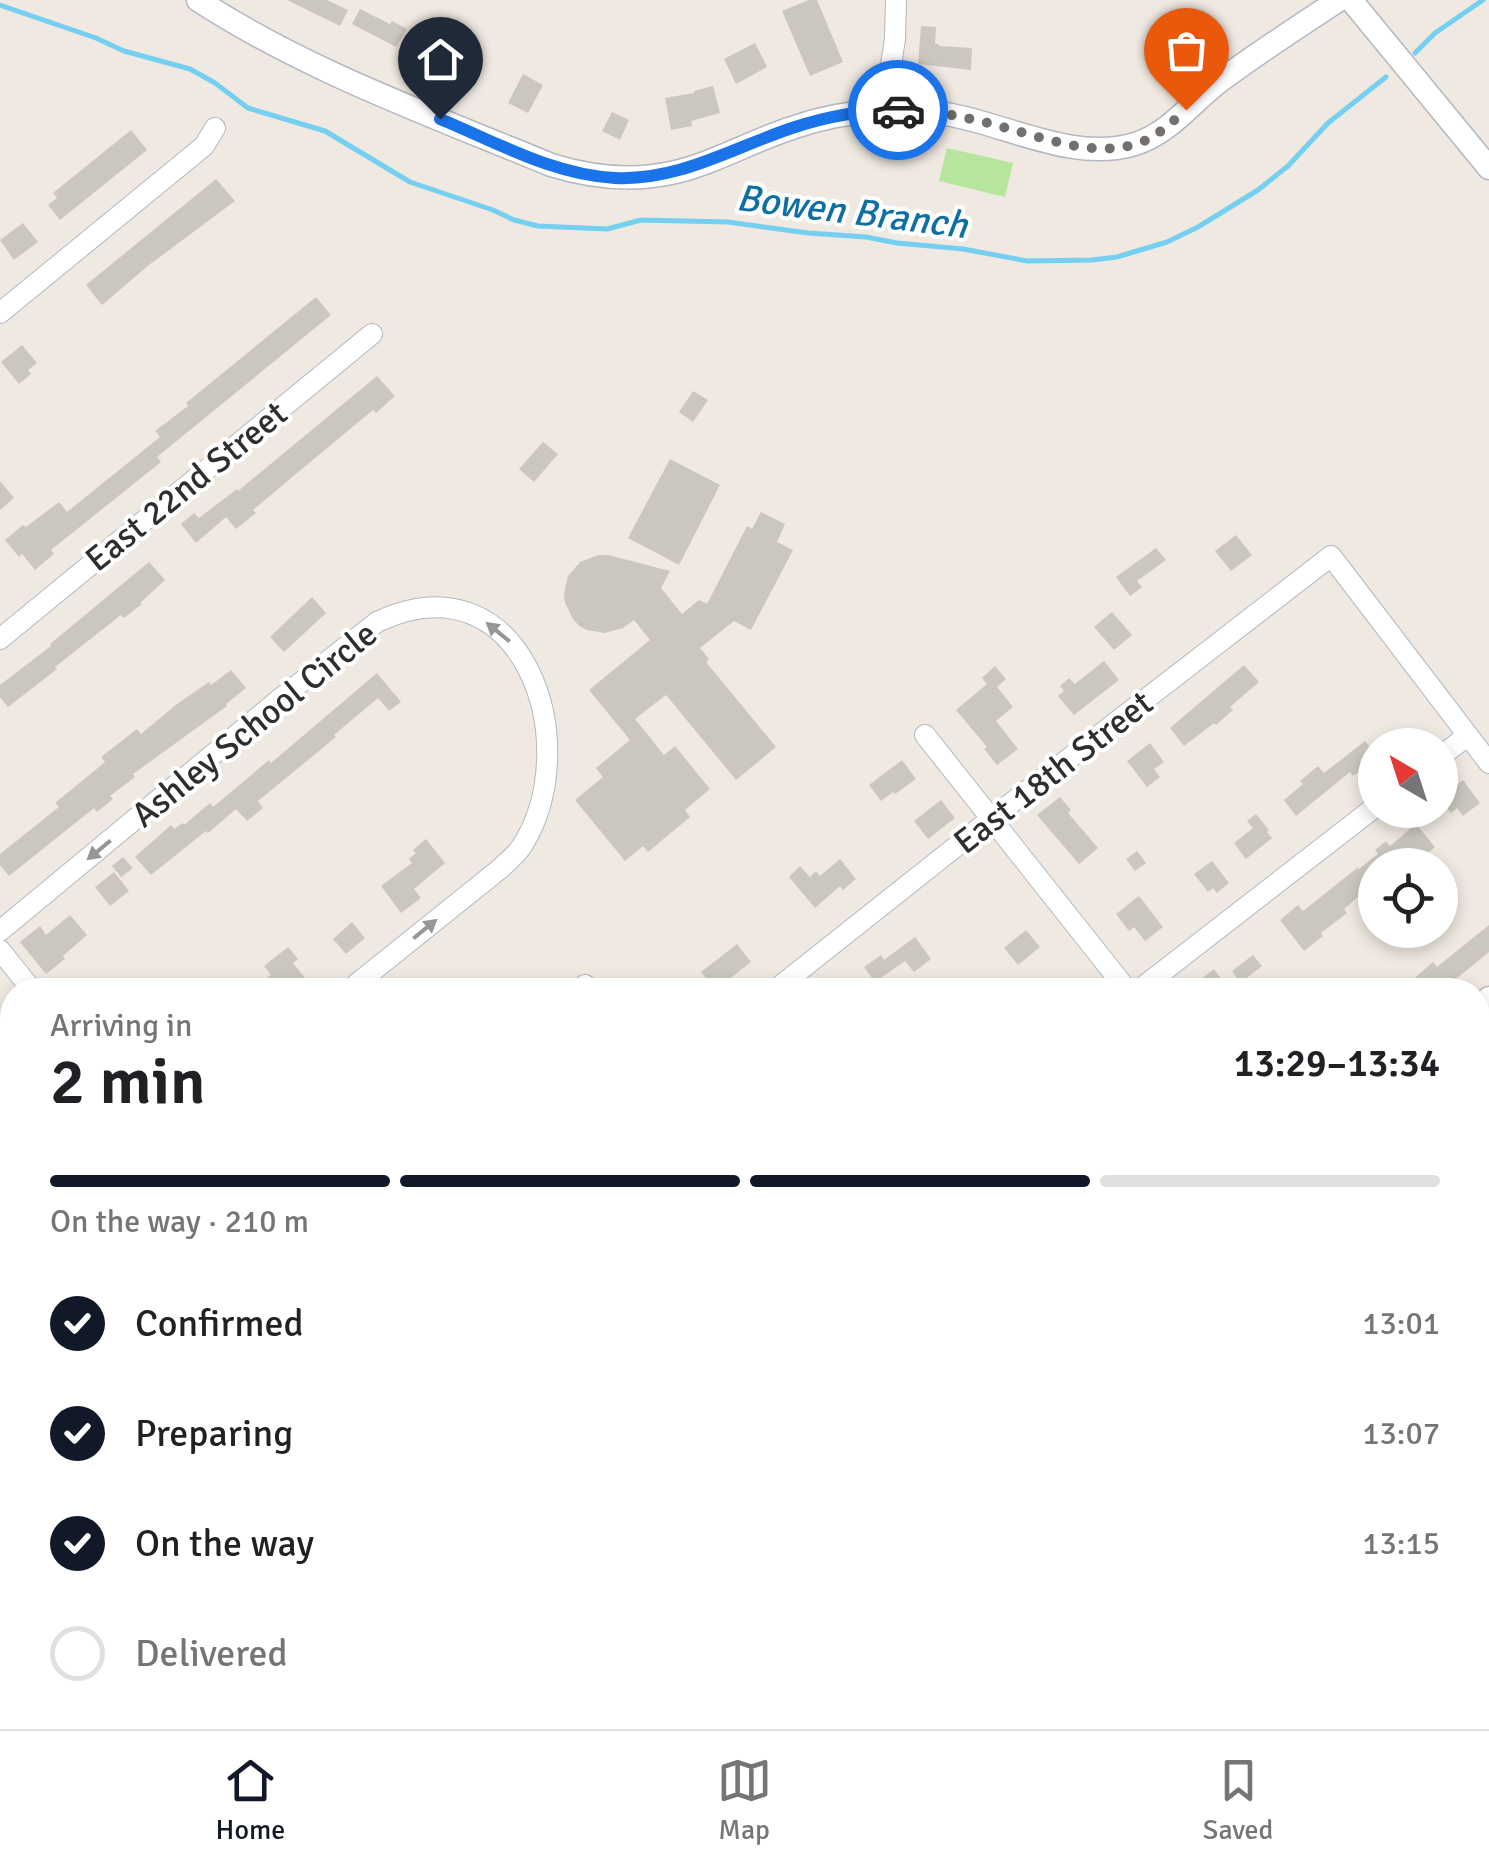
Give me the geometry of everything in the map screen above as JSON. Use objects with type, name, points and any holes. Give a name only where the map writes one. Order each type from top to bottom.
[{"type":"street","points":[[198,0],[273,45],[332,73],[551,166],[593,176],[628,178],[671,173],[792,128],[884,110],[962,117],[1067,146],[1129,146],[1166,128],[1214,85],[1340,0]]},
{"type":"street","points":[[884,110],[895,39],[896,0]]},
{"type":"street","points":[[1351,0],[1489,168]]},
{"type":"street","points":[[0,314],[204,146],[216,128]]},
{"type":"street","name":"East 22nd Street","points":[[0,639],[372,334]]},
{"type":"street","name":"East 18th Street","points":[[791,978],[1331,556],[1467,736]]},
{"type":"street","name":"Ashley School Circle","points":[[0,931],[377,622],[427,606],[476,615],[498,630],[520,653],[538,695],[546,760],[534,824],[517,854],[364,978]]},
{"type":"street","points":[[925,735],[1118,978]]},
{"type":"street","points":[[1458,743],[1467,736],[1489,763]]},
{"type":"street","points":[[1154,978],[1358,820]]},
{"type":"street","points":[[0,950],[22,978]]},
{"type":"green space","points":[[947,148],[1013,163],[1005,197],[939,181]]},
{"type":"building","points":[[287,0],[327,0],[348,10],[340,26]]},
{"type":"building","points":[[817,0],[843,62],[810,76],[782,11]]},
{"type":"building","points":[[360,9],[407,29],[396,47],[352,24]]},
{"type":"building","points":[[921,26],[936,27],[935,44],[939,46],[972,48],[971,70],[918,64]]},
{"type":"building","points":[[755,43],[767,67],[736,84],[724,59]]},
{"type":"building","points":[[457,50],[476,58],[469,74],[450,66]]},
{"type":"building","points":[[523,74],[543,85],[528,113],[508,103]]},
{"type":"building","points":[[713,86],[720,113],[691,121],[692,126],[671,130],[665,98]]},
{"type":"building","points":[[612,112],[629,120],[620,140],[602,131]]},
{"type":"building","points":[[131,130],[147,150],[60,220],[48,205],[57,198],[53,193]]},
{"type":"building","points":[[216,179],[235,201],[102,305],[86,285]]},
{"type":"building","points":[[23,223],[38,242],[14,260],[0,240]]},
{"type":"building","points":[[316,297],[331,315],[157,457],[161,462],[51,550],[54,554],[35,570],[22,554],[19,557],[5,540],[59,502],[67,512],[160,437],[155,431],[188,406],[186,403]]},
{"type":"building","points":[[22,345],[37,363],[19,384],[1,362]]},
{"type":"building","points":[[377,376],[395,396],[291,478],[236,529],[226,517],[196,543],[181,524],[194,513],[199,518],[238,491]]},
{"type":"building","points":[[693,391],[708,400],[693,422],[679,412]]},
{"type":"building","points":[[543,442],[558,454],[534,482],[519,469]]},
{"type":"building","points":[[670,459],[720,485],[679,565],[628,538]]},
{"type":"building","points":[[0,481],[14,498],[0,510]]},
{"type":"building","points":[[761,512],[785,524],[777,542],[793,550],[751,630],[734,621],[700,648],[709,659],[706,662],[776,747],[736,780],[666,695],[635,719],[664,755],[675,746],[710,789],[685,810],[690,817],[648,852],[643,846],[625,861],[575,800],[603,777],[596,768],[630,740],[589,690],[650,640],[634,620],[605,633],[579,626],[565,603],[568,576],[580,562],[598,555],[670,571],[661,588],[682,614],[699,600],[707,604],[747,526],[752,529]]},
{"type":"building","points":[[1236,535],[1252,555],[1231,571],[1215,551]]},
{"type":"building","points":[[1156,548],[1166,560],[1137,581],[1142,587],[1130,596],[1116,577]]},
{"type":"building","points":[[149,562],[165,580],[142,604],[124,618],[121,615],[8,707],[0,697],[0,685]]},
{"type":"building","points":[[312,597],[326,613],[284,652],[270,637]]},
{"type":"building","points":[[1112,612],[1132,635],[1114,650],[1094,627]]},
{"type":"building","points":[[1104,661],[1119,680],[1074,715],[1058,696],[1064,691],[1060,686],[1069,678],[1075,684]]},
{"type":"building","points":[[1244,665],[1259,682],[1216,725],[1184,746],[1170,728]]},
{"type":"building","points":[[995,666],[1006,679],[997,687],[1013,707],[996,721],[1018,749],[997,765],[956,710],[987,684],[982,678]]},
{"type":"building","points":[[231,670],[246,688],[227,706],[133,774],[135,777],[110,796],[113,799],[97,812],[94,808],[9,876],[0,865],[0,854],[59,807],[55,803],[105,762],[101,757],[137,729],[141,734],[177,704]]},
{"type":"building","points":[[377,673],[401,702],[389,711],[378,698],[258,801],[263,808],[247,821],[236,809],[151,875],[135,857],[171,825],[174,829],[184,825],[210,803],[213,807],[269,760],[271,763]]},
{"type":"building","points":[[1150,743],[1164,762],[1154,769],[1160,777],[1147,787],[1127,761]]},
{"type":"building","points":[[1358,746],[1358,772],[1353,776],[1350,772],[1296,816],[1284,800],[1318,766],[1324,773]]},
{"type":"building","points":[[902,760],[916,779],[881,801],[869,785]]},
{"type":"building","points":[[1463,780],[1480,803],[1463,816],[1458,809],[1458,784]]},
{"type":"building","points":[[1060,797],[1071,810],[1068,813],[1098,848],[1079,864],[1037,815]]},
{"type":"building","points":[[941,800],[955,818],[928,839],[914,821]]},
{"type":"building","points":[[1256,814],[1272,838],[1246,859],[1234,843],[1253,828],[1247,821]]},
{"type":"building","points":[[1411,828],[1419,828],[1435,847],[1377,848],[1386,841],[1390,846]]},
{"type":"building","points":[[426,839],[445,863],[414,889],[421,898],[401,913],[381,886],[412,863],[409,859],[416,853],[413,850]]},
{"type":"building","points":[[1137,851],[1146,863],[1135,871],[1126,859]]},
{"type":"building","points":[[123,857],[133,868],[121,877],[112,866]]},
{"type":"building","points":[[840,859],[856,879],[843,890],[840,886],[815,908],[789,877],[800,866],[810,877],[816,871],[820,876]]},
{"type":"building","points":[[1212,861],[1229,883],[1217,893],[1213,888],[1208,892],[1194,874]]},
{"type":"building","points":[[1357,868],[1358,897],[1344,909],[1347,913],[1304,951],[1280,920],[1298,905],[1303,911]]},
{"type":"building","points":[[114,872],[129,891],[110,906],[95,887]]},
{"type":"building","points":[[1139,896],[1163,927],[1145,941],[1134,927],[1129,931],[1116,914]]},
{"type":"building","points":[[70,915],[87,935],[46,974],[20,942],[40,926],[46,935]]},
{"type":"building","points":[[352,922],[365,938],[346,954],[333,939]]},
{"type":"building","points":[[1489,925],[1489,952],[1457,978],[1415,978],[1433,962],[1437,967]]},
{"type":"building","points":[[1026,930],[1040,947],[1018,965],[1004,948]]},
{"type":"building","points":[[915,937],[931,959],[914,972],[905,961],[881,978],[872,978],[864,967],[881,955],[884,960]]},
{"type":"building","points":[[737,944],[751,962],[730,978],[706,978],[701,972]]},
{"type":"building","points":[[288,947],[298,959],[293,963],[305,978],[267,978],[271,975],[264,966]]},
{"type":"building","points":[[1253,955],[1262,966],[1246,978],[1237,978],[1232,971]]},
{"type":"building","points":[[1214,969],[1221,978],[1202,978]]},
{"type":"waterway","name":"Bowen Branch","points":[[1415,53],[1435,33],[1483,0]]},
{"type":"waterway","name":"Bowen Branch","points":[[0,5],[124,51],[190,69],[248,108],[325,131],[410,182],[538,226],[607,229],[641,220],[728,222],[963,249],[1027,261],[1117,257],[1167,242],[1198,227],[1258,190],[1288,166],[1328,123],[1386,77]]},
{"type":"way so far","points":[[898,110],[962,117],[1067,146],[1100,149],[1144,141],[1186,110]]},
{"type":"route","points":[[440,119],[551,166],[593,176],[628,178],[693,167],[811,122],[898,110]]}]
